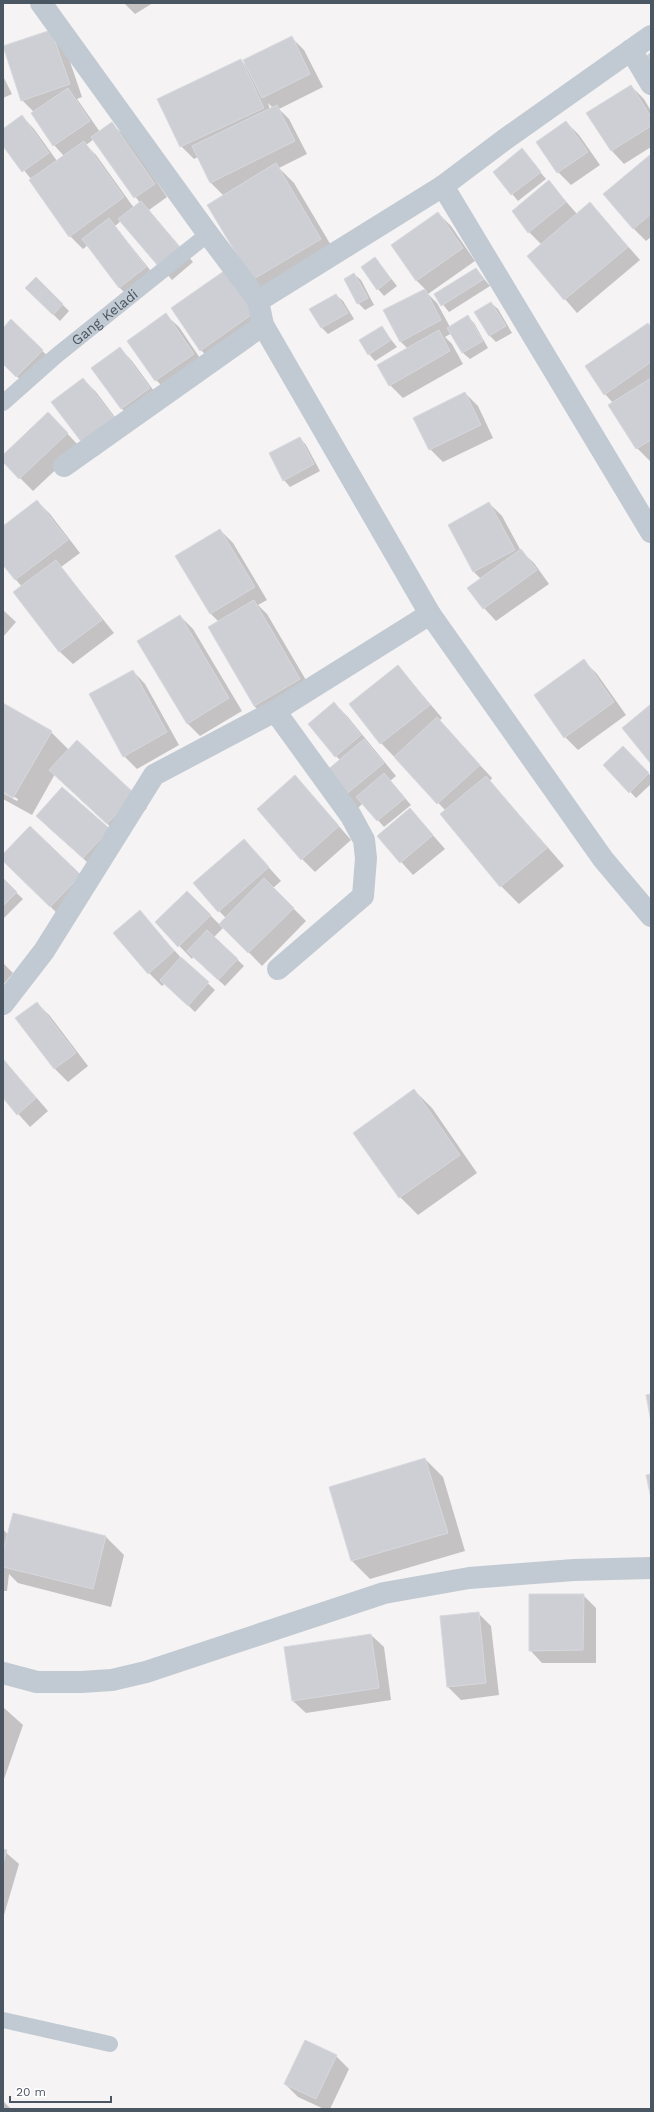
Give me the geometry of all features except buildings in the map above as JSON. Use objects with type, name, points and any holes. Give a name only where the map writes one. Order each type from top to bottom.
[{"type":"street","points":[[42,3],[258,301],[263,325],[430,614],[602,859],[651,916]]},
{"type":"street","points":[[258,301],[443,186],[651,36]]},
{"type":"street","points":[[631,50],[651,84]]},
{"type":"street","points":[[443,186],[651,532]]},
{"type":"street","points":[[64,466],[263,325]]},
{"type":"street","points":[[3,1004],[44,950],[154,775],[275,711],[430,614]]},
{"type":"street","points":[[275,711],[351,816],[364,840],[366,858],[363,896],[278,969]]},
{"type":"street","points":[[3,1673],[38,1682],[112,1680],[146,1672],[384,1593],[469,1578],[574,1570],[651,1568]]},
{"type":"lane","name":"Gang Keladi","points":[[3,403],[56,356],[208,234]]},
{"type":"lane","points":[[3,2020],[110,2044]]}]
